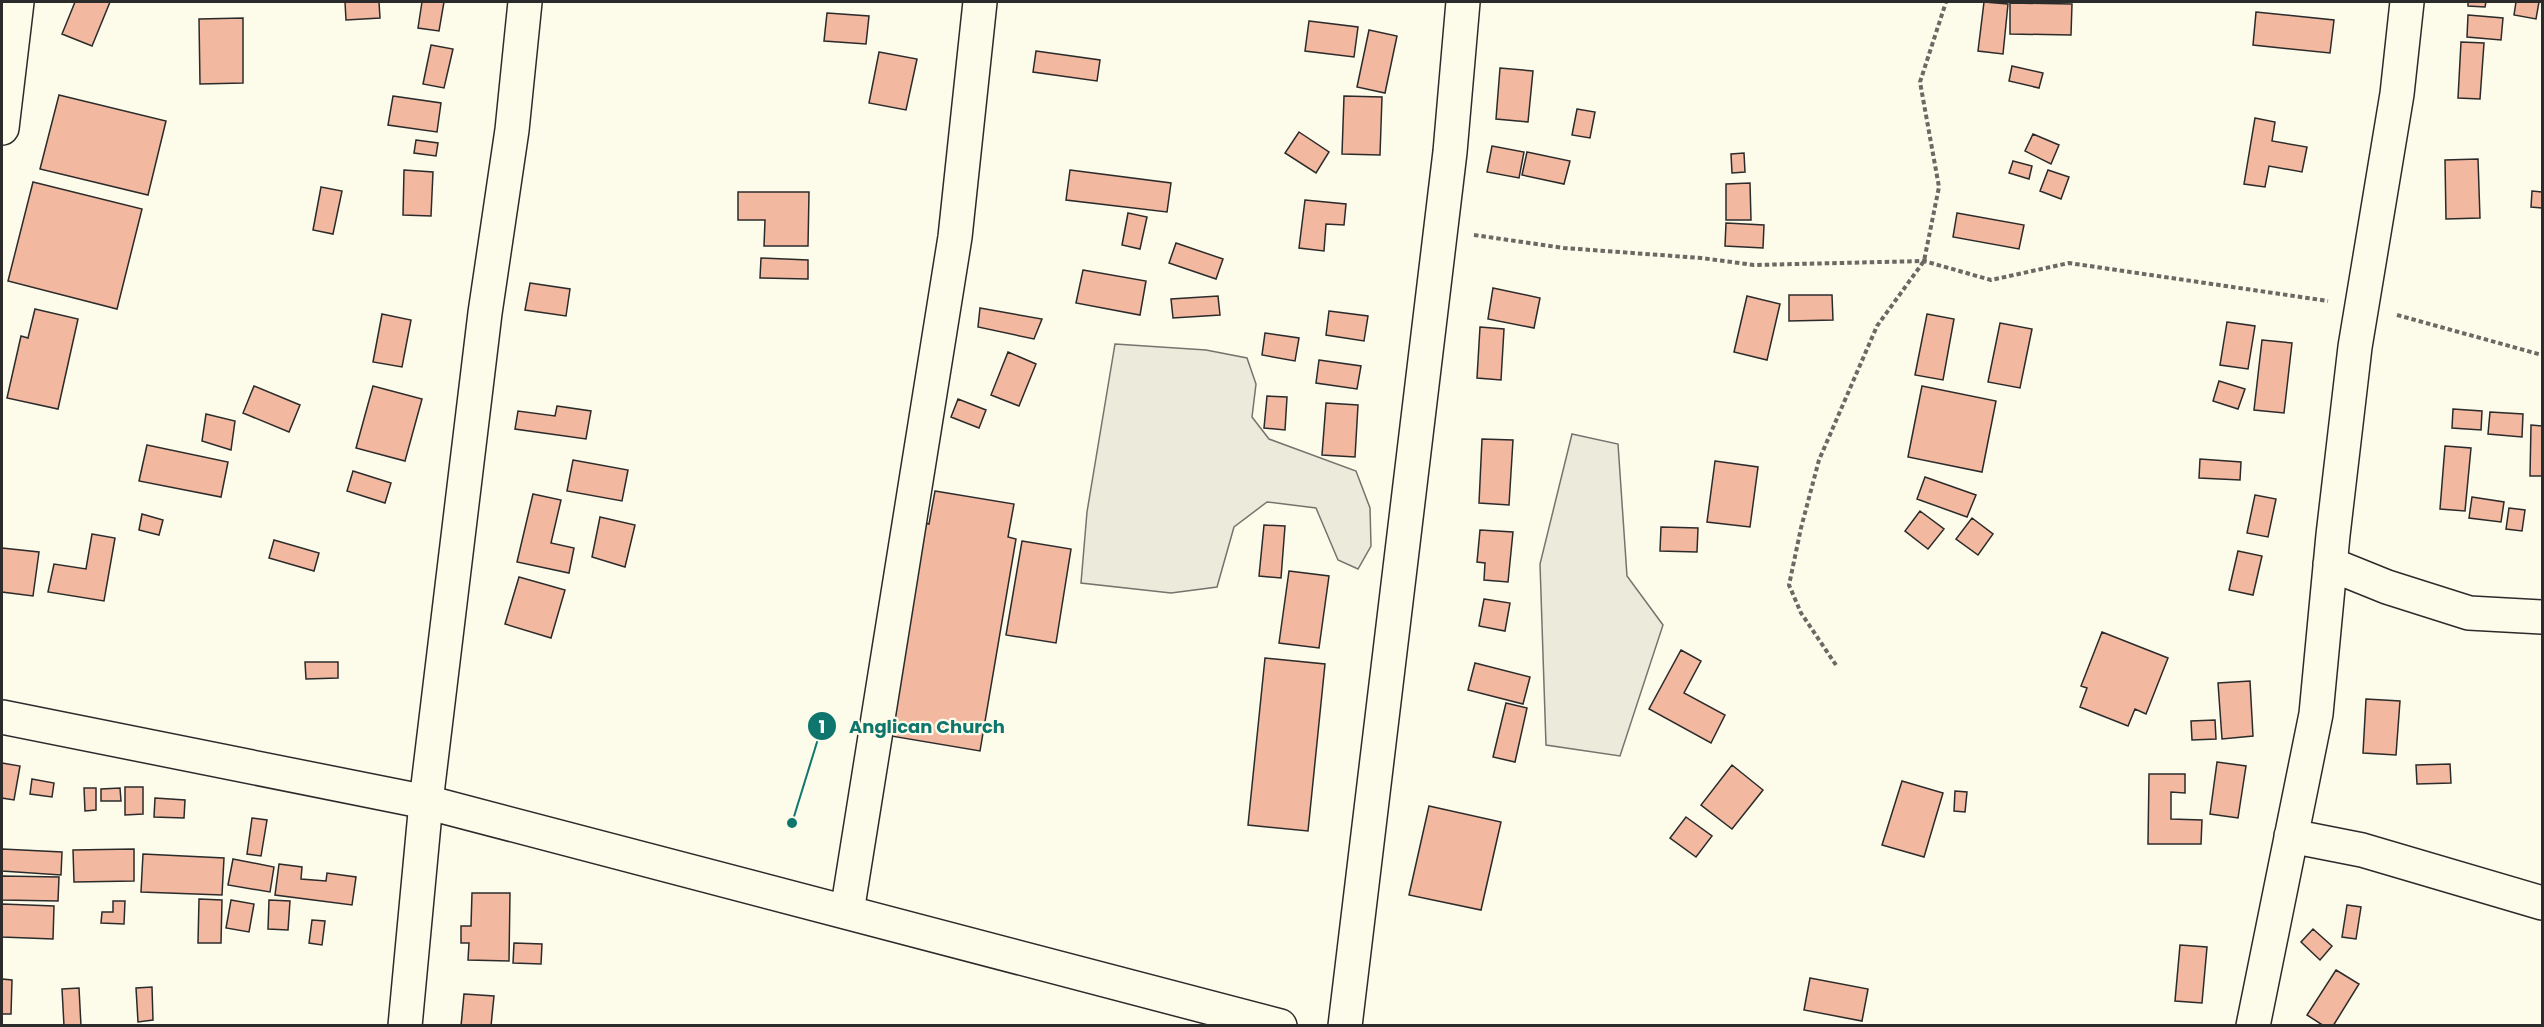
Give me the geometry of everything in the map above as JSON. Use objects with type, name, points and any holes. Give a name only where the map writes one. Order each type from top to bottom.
[{"type":"main road","points":[[2,128],[17,2]]},
{"type":"main road","points":[[405,1026],[426,802],[485,313],[512,130],[525,2]]},
{"type":"main road","points":[[847,912],[955,237],[980,2]]},
{"type":"main road","points":[[1345,1026],[1450,152],[1463,2]]},
{"type":"main road","points":[[2253,1026],[2316,714],[2330,564],[2362,306],[2397,94],[2407,2]]},
{"type":"main road","points":[[2330,564],[2387,587],[2469,613],[2542,617]]},
{"type":"main road","points":[[2,717],[426,802],[1280,1026]]},
{"type":"main road","points":[[2291,836],[2362,850],[2542,903]]},
{"type":"path","points":[[1836,665],[1802,613],[1789,585],[1819,460],[1877,326],[1924,261],[1939,187],[1920,82],[1946,2]]},
{"type":"path","points":[[1441,230],[1564,248],[1701,258],[1754,265],[1924,261],[1990,280],[2069,263],[2362,306],[2542,355]]},
{"type":"shaded area","points":[[1115,344],[1206,350],[1247,358],[1256,384],[1252,417],[1269,439],[1356,471],[1370,508],[1371,546],[1358,569],[1338,560],[1316,508],[1267,502],[1234,527],[1217,587],[1171,593],[1081,583],[1087,512]]},
{"type":"shaded area","points":[[1572,434],[1618,444],[1627,576],[1663,625],[1620,756],[1546,745],[1540,564]]},
{"type":"building","points":[[75,2],[110,2],[92,46],[62,34]]},
{"type":"building","points":[[345,2],[379,2],[380,18],[346,20]]},
{"type":"building","points":[[422,2],[444,2],[439,31],[418,28]]},
{"type":"building","points":[[1984,2],[2008,4],[2003,54],[1978,51]]},
{"type":"building","points":[[2468,2],[2486,2],[2485,7],[2468,6]]},
{"type":"building","points":[[2516,2],[2539,2],[2536,19],[2514,15]]},
{"type":"building","points":[[2010,3],[2072,4],[2071,35],[2010,34]]},
{"type":"building","points":[[2256,12],[2334,20],[2330,53],[2253,45]]},
{"type":"building","points":[[827,13],[869,16],[866,44],[824,41]]},
{"type":"building","points":[[2468,15],[2503,18],[2501,40],[2467,37]]},
{"type":"building","points":[[243,18],[243,83],[200,84],[199,19]]},
{"type":"building","points":[[1309,21],[1358,27],[1354,57],[1305,51]]},
{"type":"building","points":[[1369,30],[1397,36],[1385,93],[1357,87]]},
{"type":"building","points":[[2461,42],[2484,43],[2480,99],[2458,98]]},
{"type":"building","points":[[431,45],[453,49],[444,88],[423,84]]},
{"type":"building","points":[[1036,51],[1100,60],[1097,81],[1033,72]]},
{"type":"building","points":[[879,52],[917,59],[906,110],[869,103]]},
{"type":"building","points":[[2012,66],[2043,73],[2039,88],[2009,81]]},
{"type":"building","points":[[1500,68],[1533,71],[1528,122],[1496,119]]},
{"type":"building","points":[[59,95],[166,121],[148,195],[40,169]]},
{"type":"building","points":[[393,96],[441,103],[437,132],[388,125]]},
{"type":"building","points":[[1344,96],[1382,97],[1380,155],[1342,154]]},
{"type":"building","points":[[1577,109],[1595,112],[1590,138],[1572,135]]},
{"type":"building","points":[[2255,118],[2275,122],[2272,141],[2307,147],[2302,172],[2269,166],[2265,187],[2244,184]]},
{"type":"building","points":[[1299,132],[1329,152],[1316,173],[1285,153]]},
{"type":"building","points":[[2033,134],[2059,145],[2051,164],[2025,151]]},
{"type":"building","points":[[416,140],[438,143],[436,156],[414,153]]},
{"type":"building","points":[[1492,146],[1524,152],[1519,178],[1487,172]]},
{"type":"building","points":[[1527,152],[1570,161],[1564,184],[1522,175]]},
{"type":"building","points":[[1744,153],[1745,172],[1732,173],[1731,154]]},
{"type":"building","points":[[2478,159],[2480,218],[2446,219],[2445,160]]},
{"type":"building","points":[[2013,161],[2032,166],[2029,179],[2009,173]]},
{"type":"building","points":[[404,170],[433,172],[431,216],[403,215]]},
{"type":"building","points":[[1070,170],[1171,183],[1167,212],[1066,200]]},
{"type":"building","points":[[2048,170],[2069,177],[2061,199],[2040,191]]},
{"type":"building","points":[[33,182],[142,209],[117,309],[8,281]]},
{"type":"building","points":[[1750,183],[1751,220],[1726,220],[1726,184]]},
{"type":"building","points":[[321,187],[342,191],[333,234],[313,230]]},
{"type":"building","points":[[2532,191],[2542,192],[2542,208],[2531,207]]},
{"type":"building","points":[[738,192],[809,192],[808,246],[764,246],[765,220],[738,220]]},
{"type":"building","points":[[1305,200],[1346,204],[1344,225],[1326,224],[1324,251],[1299,248]]},
{"type":"building","points":[[1128,213],[1147,217],[1140,249],[1122,245]]},
{"type":"building","points":[[1957,213],[2024,225],[2019,249],[1953,237]]},
{"type":"building","points":[[1726,223],[1764,225],[1763,248],[1725,246]]},
{"type":"building","points":[[1176,243],[1223,259],[1216,279],[1169,263]]},
{"type":"building","points":[[761,258],[808,260],[808,279],[760,278]]},
{"type":"building","points":[[1083,270],[1146,281],[1140,315],[1076,303]]},
{"type":"building","points":[[530,283],[570,289],[566,316],[525,310]]},
{"type":"building","points":[[1493,288],[1540,298],[1534,328],[1488,319]]},
{"type":"building","points":[[1789,295],[1832,295],[1833,320],[1789,321]]},
{"type":"building","points":[[1218,296],[1220,315],[1173,318],[1171,299]]},
{"type":"building","points":[[1747,296],[1780,304],[1767,360],[1734,352]]},
{"type":"building","points":[[980,308],[1042,319],[1034,339],[978,327]]},
{"type":"building","points":[[35,309],[78,319],[58,409],[7,398],[21,336],[28,338]]},
{"type":"building","points":[[1329,311],[1368,316],[1364,341],[1326,335]]},
{"type":"building","points":[[382,314],[411,320],[402,367],[373,362]]},
{"type":"building","points":[[1927,314],[1954,319],[1943,380],[1915,375]]},
{"type":"building","points":[[2227,322],[2255,326],[2248,369],[2220,365]]},
{"type":"building","points":[[2000,323],[2032,329],[2020,388],[1988,382]]},
{"type":"building","points":[[1480,327],[1504,329],[1501,380],[1477,378]]},
{"type":"building","points":[[1265,333],[1299,338],[1295,361],[1262,355]]},
{"type":"building","points":[[2262,340],[2292,343],[2284,413],[2254,410]]},
{"type":"building","points":[[1008,352],[1036,364],[1019,406],[991,395]]},
{"type":"building","points":[[1319,360],[1361,366],[1357,389],[1316,383]]},
{"type":"building","points":[[2219,381],[2245,389],[2238,409],[2213,401]]},
{"type":"building","points":[[254,386],[300,405],[289,432],[243,413]]},
{"type":"building","points":[[373,386],[422,399],[405,461],[356,448]]},
{"type":"building","points":[[1922,386],[1996,401],[1982,472],[1908,457]]},
{"type":"building","points":[[1267,396],[1287,397],[1285,430],[1264,428]]},
{"type":"building","points":[[958,399],[986,410],[979,428],[951,417]]},
{"type":"building","points":[[1326,403],[1358,405],[1355,457],[1322,455]]},
{"type":"building","points":[[557,406],[591,411],[586,439],[515,429],[518,411],[555,416]]},
{"type":"building","points":[[2453,409],[2482,411],[2481,430],[2452,428]]},
{"type":"building","points":[[2490,412],[2523,414],[2522,437],[2488,434]]},
{"type":"building","points":[[206,414],[235,421],[231,450],[202,441]]},
{"type":"building","points":[[2531,425],[2542,426],[2542,476],[2530,476]]},
{"type":"building","points":[[1482,439],[1513,440],[1509,505],[1479,503]]},
{"type":"building","points":[[147,445],[228,462],[221,497],[139,481]]},
{"type":"building","points":[[2445,446],[2471,448],[2465,511],[2440,509]]},
{"type":"building","points":[[2200,459],[2241,462],[2240,480],[2199,478]]},
{"type":"building","points":[[573,460],[628,470],[622,501],[567,491]]},
{"type":"building","points":[[1715,461],[1758,467],[1750,527],[1707,522]]},
{"type":"building","points":[[353,471],[391,483],[385,503],[347,491]]},
{"type":"building","points":[[1925,477],[1976,495],[1967,517],[1917,499]]},
{"type":"building","points":[[935,491],[1014,504],[1008,537],[1016,539],[980,751],[885,735],[921,522],[929,524]]},
{"type":"building","points":[[533,494],[561,500],[551,543],[574,548],[569,573],[517,562]]},
{"type":"building","points":[[2255,495],[2276,499],[2268,537],[2247,533]]},
{"type":"building","points":[[2472,497],[2504,502],[2501,522],[2469,518]]},
{"type":"building","points":[[2509,508],[2525,510],[2522,531],[2506,529]]},
{"type":"building","points":[[1920,511],[1944,529],[1928,549],[1905,531]]},
{"type":"building","points":[[142,514],[163,520],[159,535],[139,530]]},
{"type":"building","points":[[600,517],[635,525],[625,567],[592,557]]},
{"type":"building","points":[[1972,518],[1993,534],[1978,555],[1956,539]]},
{"type":"building","points":[[1264,525],[1285,526],[1281,578],[1259,576]]},
{"type":"building","points":[[1661,527],[1698,528],[1697,552],[1660,551]]},
{"type":"building","points":[[1480,530],[1513,532],[1508,582],[1484,580],[1485,563],[1477,562]]},
{"type":"building","points":[[92,534],[115,538],[104,601],[48,592],[54,564],[86,569]]},
{"type":"building","points":[[274,540],[319,553],[314,571],[269,558]]},
{"type":"building","points":[[1022,541],[1071,549],[1056,643],[1006,635]]},
{"type":"building","points":[[2,548],[39,552],[33,596],[2,592]]},
{"type":"building","points":[[2238,551],[2262,556],[2253,595],[2229,590]]},
{"type":"building","points":[[1289,571],[1329,576],[1319,648],[1279,643]]},
{"type":"building","points":[[519,577],[565,590],[551,638],[505,624]]},
{"type":"building","points":[[1484,599],[1510,603],[1505,631],[1479,626]]},
{"type":"building","points":[[2102,632],[2168,658],[2146,714],[2135,709],[2128,726],[2080,707],[2087,688],[2081,686]]},
{"type":"building","points":[[1681,650],[1701,661],[1684,693],[1725,715],[1711,743],[1649,709]]},
{"type":"building","points":[[1265,658],[1325,664],[1308,831],[1248,825]]},
{"type":"building","points":[[305,662],[338,662],[338,678],[306,679]]},
{"type":"building","points":[[1475,663],[1530,677],[1523,704],[1468,690]]},
{"type":"building","points":[[2250,681],[2253,736],[2222,739],[2218,683]]},
{"type":"building","points":[[2366,699],[2400,701],[2396,755],[2363,753]]},
{"type":"building","points":[[1506,703],[1527,708],[1515,762],[1493,757]]},
{"type":"building","points":[[2215,720],[2216,739],[2192,740],[2191,721]]},
{"type":"building","points":[[2217,762],[2246,766],[2238,818],[2210,814]]},
{"type":"building","points":[[2,763],[20,766],[14,800],[2,798]]},
{"type":"building","points":[[2450,764],[2451,783],[2417,784],[2416,765]]},
{"type":"building","points":[[1732,765],[1763,790],[1732,829],[1701,805]]},
{"type":"building","points":[[2149,774],[2185,774],[2185,793],[2171,792],[2171,819],[2202,820],[2201,844],[2148,844]]},
{"type":"building","points":[[32,779],[54,783],[52,797],[30,794]]},
{"type":"building","points":[[1902,781],[1943,793],[1924,857],[1882,845]]},
{"type":"building","points":[[125,787],[143,787],[143,814],[125,815]]},
{"type":"building","points":[[84,788],[96,788],[96,810],[85,811]]},
{"type":"building","points":[[120,788],[121,801],[101,801],[101,789]]},
{"type":"building","points":[[1955,791],[1967,792],[1965,812],[1954,811]]},
{"type":"building","points":[[155,798],[185,800],[184,818],[154,817]]},
{"type":"building","points":[[1429,806],[1501,822],[1481,910],[1409,895]]},
{"type":"building","points":[[1686,817],[1712,836],[1696,857],[1670,838]]},
{"type":"building","points":[[252,818],[267,820],[261,856],[247,854]]},
{"type":"building","points":[[2,849],[62,852],[61,875],[2,871]]},
{"type":"building","points":[[134,849],[134,881],[74,882],[73,850]]},
{"type":"building","points":[[143,854],[224,858],[222,895],[141,892]]},
{"type":"building","points":[[233,859],[274,867],[270,892],[228,885]]},
{"type":"building","points":[[279,864],[302,867],[301,879],[326,881],[327,873],[356,877],[352,905],[275,895]]},
{"type":"building","points":[[2,876],[59,877],[58,901],[2,900]]},
{"type":"building","points":[[472,893],[510,893],[509,961],[468,960],[469,943],[461,943],[461,926],[471,926]]},
{"type":"building","points":[[199,899],[222,900],[221,943],[198,943]]},
{"type":"building","points":[[231,900],[254,904],[249,932],[226,928]]},
{"type":"building","points":[[269,900],[290,901],[288,930],[268,929]]},
{"type":"building","points":[[113,901],[125,901],[124,924],[101,923],[102,912],[113,912]]},
{"type":"building","points":[[2,904],[54,906],[53,939],[2,937]]},
{"type":"building","points":[[2347,905],[2361,907],[2356,939],[2342,937]]},
{"type":"building","points":[[312,920],[325,921],[322,945],[309,943]]},
{"type":"building","points":[[2313,929],[2332,946],[2320,960],[2301,942]]},
{"type":"building","points":[[514,943],[542,944],[541,964],[513,963]]},
{"type":"building","points":[[2180,945],[2207,947],[2202,1003],[2175,1001]]},
{"type":"building","points":[[2336,970],[2359,984],[2333,1026],[2324,1026],[2307,1015]]},
{"type":"building","points":[[1810,978],[1868,989],[1862,1021],[1804,1010]]},
{"type":"building","points":[[2,979],[12,980],[11,1014],[2,1014]]},
{"type":"building","points":[[152,987],[153,1020],[138,1022],[136,988]]},
{"type":"building","points":[[79,988],[81,1026],[64,1026],[62,989]]},
{"type":"building","points":[[464,994],[494,996],[491,1026],[461,1026]]},
{"type":"place","name":"Anglican Church","points":[[792,823]]}]
